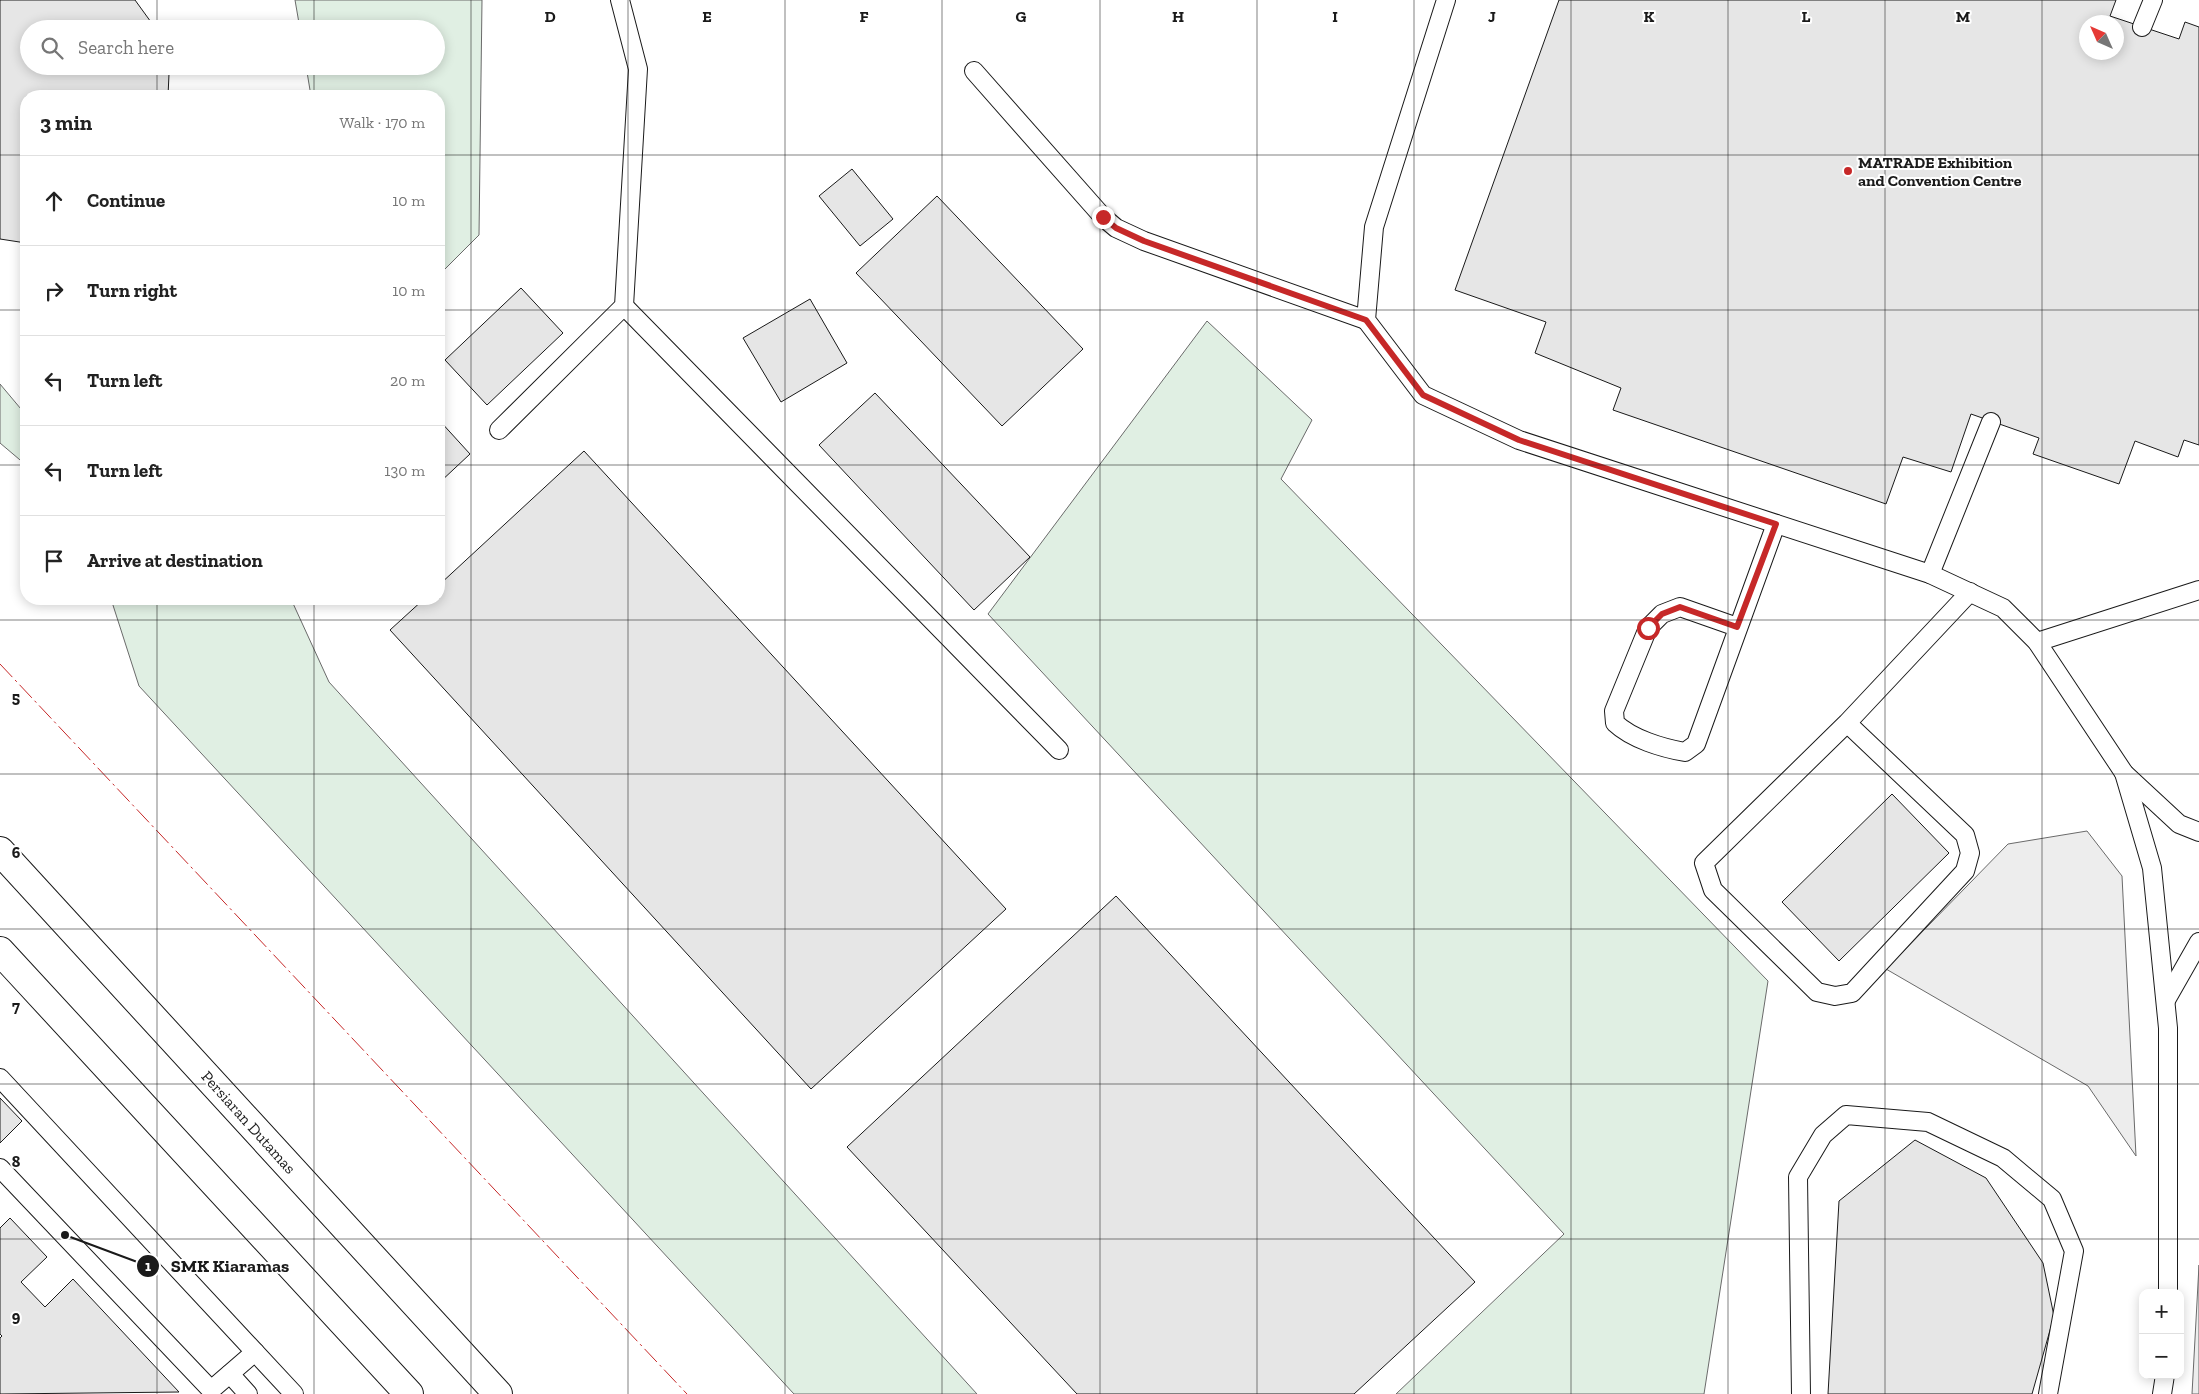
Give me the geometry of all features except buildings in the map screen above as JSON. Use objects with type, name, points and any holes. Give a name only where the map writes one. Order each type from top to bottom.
[{"type":"street","name":"Persiaran Dutamas","points":[[0,851],[498,1394]]},
{"type":"street","points":[[0,951],[409,1394]]},
{"type":"lane","points":[[499,430],[624,306],[638,69],[620,0]]},
{"type":"lane","points":[[1366,320],[1374,227],[1446,0]]},
{"type":"lane","points":[[2142,27],[2153,0]]},
{"type":"lane","points":[[974,71],[1092,206],[1116,228],[1144,241],[1366,320],[1423,395],[1519,440],[1930,574],[2003,608],[2037,642],[2124,773],[2179,824],[2199,832]]},
{"type":"lane","points":[[624,306],[1059,750]]},
{"type":"lane","points":[[1930,574],[1991,422]]},
{"type":"lane","points":[[1737,627],[1680,607],[1662,614],[1648,628],[1614,711],[1615,723],[1624,731],[1670,749],[1685,752],[1696,744],[1776,524]]},
{"type":"lane","points":[[2037,642],[2199,590]]},
{"type":"lane","points":[[1847,723],[1966,835],[1970,853],[1965,871],[1852,993],[1835,996],[1817,992],[1712,890],[1704,863],[1847,723],[1970,592]]},
{"type":"lane","points":[[2124,773],[2152,868],[2166,1000],[2168,1028],[2168,1289]]},
{"type":"lane","points":[[2166,1000],[2199,942]]},
{"type":"lane","points":[[0,1078],[294,1394]]},
{"type":"lane","points":[[1801,1394],[1798,1177],[1823,1135],[1846,1115],[1928,1122],[2003,1158],[2052,1199],[2074,1251],[2048,1394]]},
{"type":"lane","points":[[0,1168],[209,1392],[255,1352]]},
{"type":"lane","points":[[230,1374],[248,1394]]},
{"type":"lane","points":[[2162,1394],[2164,1379]]},
{"type":"green space","points":[[295,0],[482,0],[479,235],[445,269],[445,90],[310,90],[308,75],[445,75],[445,20],[298,20]]},
{"type":"green space","points":[[1207,321],[1312,420],[1281,479],[1768,981],[1704,1394],[1396,1394],[1564,1234],[988,614]]},
{"type":"green space","points":[[0,384],[20,408],[20,460],[0,443]]},
{"type":"green space","points":[[113,605],[294,605],[329,682],[977,1394],[794,1394],[139,686]]},
{"type":"shaded area","points":[[2087,831],[2122,876],[2136,1156],[2088,1086],[1886,969],[2008,844]]},
{"type":"shaded area","points":[[2199,1265],[2199,1394],[2192,1394]]},
{"type":"power","points":[[0,664],[687,1394]]},
{"type":"place","name":"MATRADE Exhibition and Convention Centre","points":[[1848,171]]},
{"type":"place","name":"SMK Kiaramas","points":[[65,1235]]},
{"type":"route","points":[[1103,217],[1116,228],[1144,241],[1366,320],[1423,395],[1519,440],[1776,524],[1737,627],[1680,607],[1662,614],[1648,628]]}]
